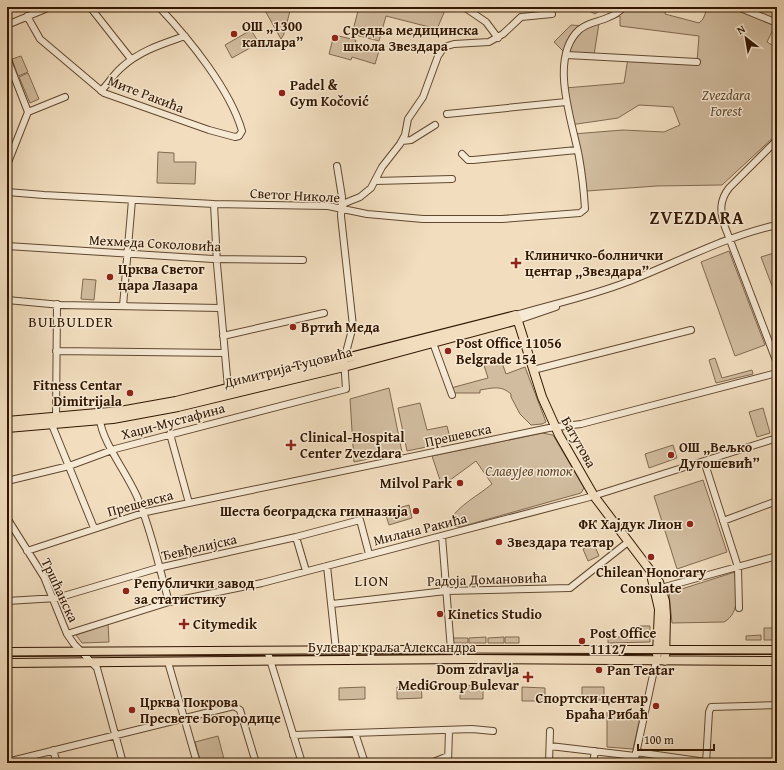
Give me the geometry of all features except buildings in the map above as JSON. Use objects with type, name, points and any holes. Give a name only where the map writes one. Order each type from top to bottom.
[{"type":"main road","name":"Димитрија Туцовића","points":[[7,421],[100,420],[185,405],[517,317]]},
{"type":"main road","name":"Димитрија Туцовића","points":[[7,428],[144,408],[434,343],[517,317]]},
{"type":"main road","name":"Батутова","points":[[517,317],[533,370],[555,428],[594,496],[648,567],[661,588],[666,616],[661,649],[656,661]]},
{"type":"main road","name":"Батутова","points":[[648,567],[658,601],[661,649],[665,661]]},
{"type":"main road","name":"Булевар краља Александра","points":[[7,652],[267,650],[777,650]]},
{"type":"main road","name":"Булевар краља Александра","points":[[7,663],[270,661],[777,661]]},
{"type":"street","points":[[7,25],[27,16],[33,10],[50,7]]},
{"type":"street","points":[[90,7],[131,59]]},
{"type":"street","points":[[101,91],[114,75],[131,59],[143,52],[185,36],[159,7]]},
{"type":"street","points":[[464,7],[486,22],[498,38]]},
{"type":"street","points":[[462,154],[468,160],[473,160],[577,150],[566,102],[564,66],[567,55],[572,40],[580,29],[593,22],[611,17],[624,7]]},
{"type":"street","points":[[738,7],[777,23]]},
{"type":"street","points":[[342,208],[346,203],[368,191],[375,182],[382,167],[402,140],[408,120],[424,97],[441,50],[447,46],[483,43],[498,38],[521,17],[552,14]]},
{"type":"street","name":"Мите Ракића","points":[[27,16],[40,39],[101,91],[209,130],[235,137],[239,136],[241,130],[226,96],[185,36]]},
{"type":"street","points":[[567,55],[697,62]]},
{"type":"street","points":[[7,58],[28,112],[7,165]]},
{"type":"street","points":[[28,112],[66,97]]},
{"type":"street","points":[[447,114],[566,102]]},
{"type":"street","points":[[402,140],[411,140],[435,125]]},
{"type":"street","points":[[777,140],[729,188],[723,198],[720,211],[777,363]]},
{"type":"street","name":"Светог Николе","points":[[7,192],[214,204],[328,206],[367,214],[422,219],[508,218],[580,214],[584,212],[585,204],[577,150]]},
{"type":"street","points":[[337,166],[342,197],[341,216],[353,326],[344,363]]},
{"type":"street","points":[[375,182],[452,179]]},
{"type":"street","points":[[123,306],[132,200]]},
{"type":"street","points":[[214,204],[216,259],[228,388]]},
{"type":"street","name":"Димитрија Туцовића","points":[[517,317],[569,302],[627,282],[730,240],[777,225]]},
{"type":"street","name":"Мехмеда Соколовића","points":[[7,246],[216,259],[303,260]]},
{"type":"street","points":[[7,300],[57,304],[220,308]]},
{"type":"street","points":[[57,304],[54,421],[69,466],[94,528]]},
{"type":"street","points":[[223,336],[324,313]]},
{"type":"street","points":[[533,370],[691,330]]},
{"type":"street","points":[[434,343],[452,395]]},
{"type":"street","points":[[56,351],[224,353]]},
{"type":"street","name":"Хаџи-Мустафина","points":[[7,481],[69,466],[112,450],[170,434],[346,389],[344,363]]},
{"type":"street","name":"Прешевска","points":[[27,551],[144,513],[555,428],[597,421],[777,373]]},
{"type":"street","points":[[100,420],[112,450],[131,482],[144,513],[158,568],[169,602]]},
{"type":"street","points":[[170,434],[189,503]]},
{"type":"street","name":"Милана Ракића","points":[[67,634],[169,602],[262,584],[369,554],[594,496],[777,438]]},
{"type":"street","points":[[704,461],[738,567],[739,608]]},
{"type":"street","points":[[723,521],[777,501]]},
{"type":"street","name":"Тршћанска","points":[[7,518],[9,526],[44,577],[67,634],[80,651],[93,662]]},
{"type":"street","name":"Ђевђелијска","points":[[7,601],[53,599],[158,568],[296,537],[360,520],[369,554]]},
{"type":"street","points":[[442,536],[451,650]]},
{"type":"street","points":[[296,537],[306,571]]},
{"type":"street","name":"Радоја Домановића","points":[[332,604],[446,591],[570,588],[628,542]]},
{"type":"street","points":[[661,588],[777,556]]},
{"type":"street","points":[[327,566],[336,650]]},
{"type":"street","points":[[267,650],[302,763]]},
{"type":"street","points":[[635,757],[656,661]]},
{"type":"street","points":[[93,662],[97,668],[123,763]]},
{"type":"street","points":[[168,662],[197,763]]},
{"type":"street","points":[[706,762],[709,712],[711,707],[777,705]]},
{"type":"street","points":[[7,762],[115,734],[229,707],[238,707],[242,714],[256,763]]},
{"type":"street","points":[[293,735],[449,730],[493,731]]},
{"type":"street","points":[[448,763],[449,730]]},
{"type":"street","points":[[549,763],[550,731]]},
{"type":"street","points":[[355,733],[365,763]]},
{"type":"street","points":[[550,746],[635,757],[742,763]]},
{"type":"street","points":[[53,750],[57,763]]},
{"type":"street","points":[[593,763],[595,752]]},
{"type":"street","points":[[431,763],[448,756]]},
{"type":"green space","points":[[263,7],[291,7],[284,34],[281,39]]},
{"type":"green space","points":[[359,7],[446,8],[437,29],[386,16],[379,41],[352,34]]},
{"type":"green space","points":[[582,7],[604,7],[595,14]]},
{"type":"green space","name":"Zvezdara Forest","points":[[624,7],[666,7],[665,14],[699,23],[703,19],[708,7],[777,7],[777,21],[767,42],[777,48],[777,134],[722,185],[657,186],[587,191],[573,134],[623,130],[664,132],[680,125],[673,107],[639,105],[618,118],[570,125],[565,88],[624,83],[628,58],[567,55],[554,42],[571,25],[584,26]],"holes":[[[620,16],[620,26],[699,36],[697,62],[594,55],[599,23]]]},
{"type":"green space","points":[[251,30],[259,43],[232,58],[225,45]]},
{"type":"green space","points":[[334,35],[356,40],[355,44],[379,51],[375,64],[352,57],[351,60],[329,54]]},
{"type":"green space","points":[[21,56],[28,72],[18,76],[12,59]]},
{"type":"green space","points":[[28,73],[39,99],[30,103],[19,77]]},
{"type":"green space","points":[[158,152],[174,153],[174,162],[196,162],[195,184],[157,183]]},
{"type":"green space","points":[[729,251],[765,345],[735,356],[701,262]]},
{"type":"green space","points":[[777,252],[777,299],[761,257]]},
{"type":"green space","points":[[83,279],[96,280],[94,300],[81,299]]},
{"type":"green space","points":[[500,357],[506,374],[525,367],[546,422],[531,425],[520,414],[511,397],[511,394],[504,389],[493,388],[480,390],[480,393],[454,393],[451,388],[488,378],[483,362]]},
{"type":"green space","points":[[715,358],[722,378],[752,370],[753,374],[716,383],[709,360]]},
{"type":"green space","points":[[389,388],[402,452],[354,462],[350,399]]},
{"type":"green space","points":[[420,403],[427,430],[447,426],[451,442],[407,451],[398,408]]},
{"type":"green space","points":[[763,408],[770,433],[757,437],[749,412]]},
{"type":"green space","name":"Славујев поток","points":[[542,433],[553,435],[584,488],[581,493],[460,527],[453,526],[450,520],[454,515],[464,505],[492,484],[476,461],[442,486],[432,456]]},
{"type":"green space","points":[[673,445],[677,458],[649,468],[645,454]]},
{"type":"green space","name":"ФК Хајдук Лион","points":[[703,480],[727,552],[677,569],[654,496]]},
{"type":"green space","points":[[409,505],[412,518],[389,525],[385,512]]},
{"type":"green space","points":[[594,544],[599,556],[588,561],[583,549]]},
{"type":"green space","points":[[735,572],[736,600],[730,618],[724,622],[672,623],[669,593]]},
{"type":"green space","points":[[108,624],[109,642],[82,643],[76,635]]},
{"type":"green space","points":[[640,626],[650,626],[650,642],[608,643],[608,637],[623,637],[623,631],[639,631]]},
{"type":"green space","points":[[764,628],[777,628],[777,640],[764,640]]},
{"type":"green space","points":[[761,635],[761,640],[746,640],[746,636]]},
{"type":"green space","points":[[486,637],[486,643],[469,643],[469,638]]},
{"type":"green space","points":[[504,637],[504,643],[488,643],[488,638]]},
{"type":"green space","points":[[505,637],[519,637],[519,643],[505,643]]},
{"type":"green space","points":[[452,638],[468,638],[468,643],[452,643]]},
{"type":"green space","points":[[483,685],[483,699],[460,699],[460,686]]},
{"type":"green space","points":[[421,686],[422,698],[397,699],[397,687]]},
{"type":"green space","points":[[365,687],[365,699],[339,700],[339,688]]},
{"type":"green space","points":[[522,687],[545,688],[545,701],[522,701]]},
{"type":"green space","points":[[582,687],[604,687],[604,700],[582,700]]},
{"type":"green space","points":[[607,712],[641,713],[633,749],[607,747]]},
{"type":"green space","points":[[218,736],[225,763],[201,763],[195,742]]},
{"type":"green space","points":[[636,757],[667,761],[667,763],[635,763]]},
{"type":"tram line","points":[[7,656],[450,653],[777,654]]},
{"type":"place","name":"ОШ „1300 каплара”","points":[[234,34]]},
{"type":"place","name":"Средња медицинска школа Звездара","points":[[335,38]]},
{"type":"place","name":"Padel & Gym Kočović","points":[[282,93]]},
{"type":"place","name":"Клиничко-болнички центар „Звездара”","points":[[516,263]]},
{"type":"place","name":"Црква Светог цара Лазара","points":[[110,277]]},
{"type":"place","name":"Вртић Меда","points":[[293,327]]},
{"type":"place","name":"Post Office 11056 Belgrade 154","points":[[448,351]]},
{"type":"place","name":"Fitness Centar Dimitrijala","points":[[130,393]]},
{"type":"place","name":"Clinical-Hospital Center Zvezdara","points":[[291,445]]},
{"type":"place","name":"ОШ „Вељко Дугошевић”","points":[[671,455]]},
{"type":"place","name":"Milvol Park","points":[[460,483]]},
{"type":"place","name":"Шеста београдска гимназија","points":[[416,511]]},
{"type":"place","name":"ФК Хајдук Лион","points":[[690,524]]},
{"type":"place","name":"Звездара театар","points":[[499,542]]},
{"type":"place","name":"Chilean Honorary Consulate","points":[[651,557]]},
{"type":"place","name":"Републички завод за статистику","points":[[126,591]]},
{"type":"place","name":"Kinetics Studio","points":[[440,614]]},
{"type":"place","name":"Citymedik","points":[[184,624]]},
{"type":"place","name":"Post Office 11127","points":[[582,641]]},
{"type":"place","name":"Pan Teatar","points":[[599,670]]},
{"type":"place","name":"Dom zdravlja MediGroup Bulevar","points":[[528,677]]},
{"type":"place","name":"Спортски центар Браћа Рибаћ","points":[[656,706]]},
{"type":"place","name":"Црква Покрова Пресвете Богородице","points":[[132,710]]},
{"type":"district","name":"ZVEZDARA","points":[[697,217]]},
{"type":"district","name":"BULBULDER","points":[[71,321]]},
{"type":"district","name":"LION","points":[[372,580]]}]
